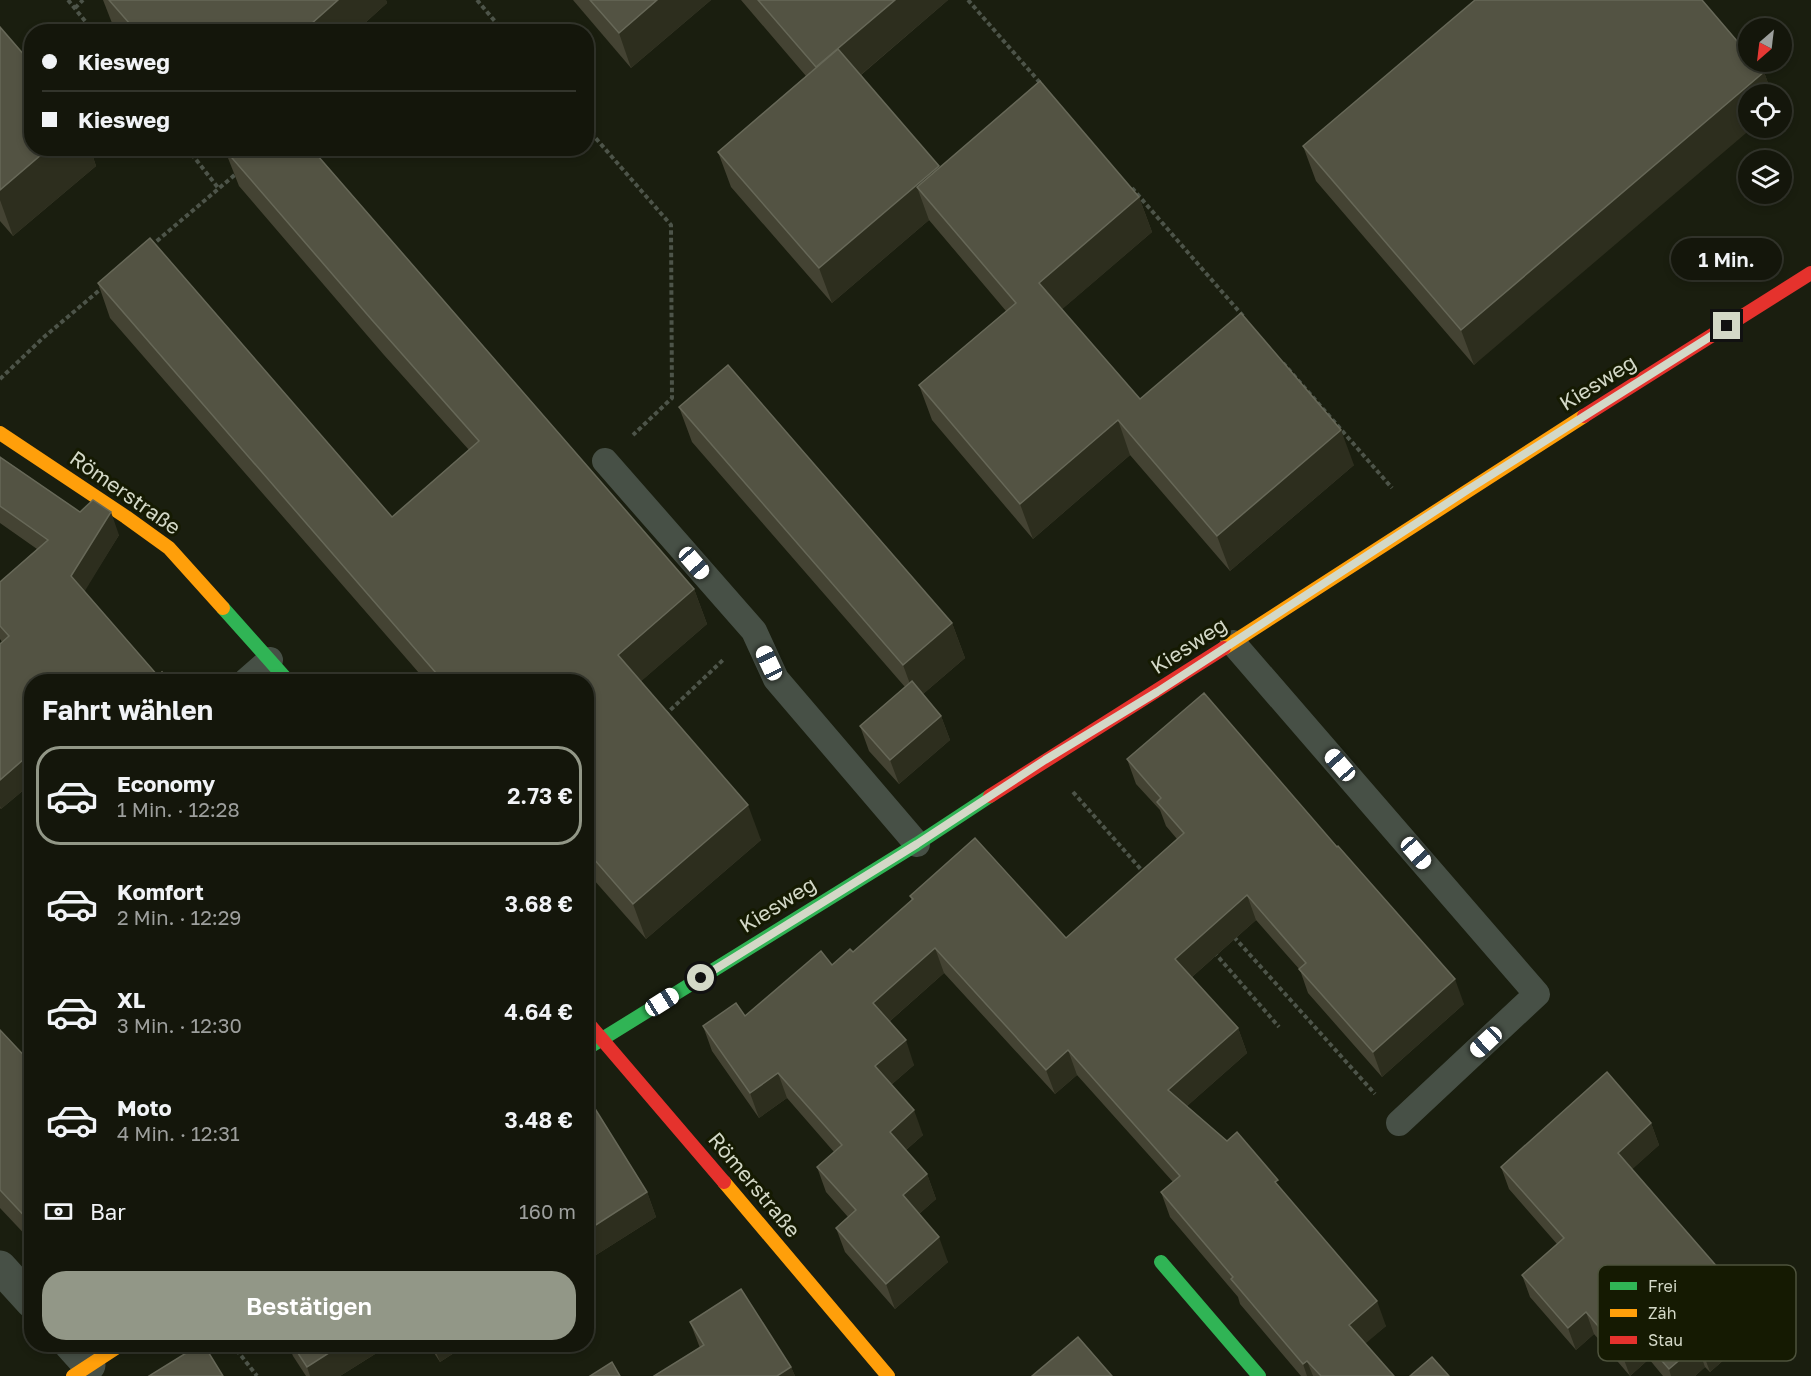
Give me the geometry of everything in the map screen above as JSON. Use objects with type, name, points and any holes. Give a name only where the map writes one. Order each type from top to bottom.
[{"type":"street","name":"Kiesweg","points":[[594,1044],[1157,692],[1811,273]]},
{"type":"street","name":"Römerstraße","points":[[0,433],[169,548],[282,674]]},
{"type":"street","name":"Römerstraße","points":[[594,1030],[888,1376]]},
{"type":"street","points":[[1161,1262],[1259,1376]]},
{"type":"street","points":[[0,1267],[24,1293]]},
{"type":"street","points":[[77,1362],[102,1352]]},
{"type":"lane","points":[[605,461],[754,631],[776,680],[917,844]]},
{"type":"lane","points":[[1233,642],[1537,994],[1400,1123]]},
{"type":"lane","points":[[254,674],[270,660]]},
{"type":"path","points":[[68,0],[88,24]]},
{"type":"path","points":[[75,8],[83,0]]},
{"type":"path","points":[[477,0],[497,24]]},
{"type":"path","points":[[968,0],[1046,90]]},
{"type":"path","points":[[594,136],[671,225],[672,398],[643,425]]},
{"type":"path","points":[[193,156],[219,189]]},
{"type":"path","points":[[150,248],[240,171]]},
{"type":"path","points":[[1124,180],[1249,323]]},
{"type":"path","points":[[0,379],[44,337],[106,285]]},
{"type":"path","points":[[1280,359],[1397,494],[1418,523]]},
{"type":"path","points":[[665,715],[754,631]]},
{"type":"path","points":[[1045,760],[1147,877]]},
{"type":"path","points":[[1231,933],[1400,1123]]},
{"type":"path","points":[[1210,948],[1279,1028]]},
{"type":"path","points":[[238,1352],[257,1376]]},
{"type":"building","points":[[109,0],[338,0],[311,24],[130,24]]},
{"type":"building","points":[[590,0],[657,0],[619,33]]},
{"type":"building","points":[[758,0],[895,0],[816,67]]},
{"type":"building","points":[[1475,0],[1702,0],[1738,42],[1738,72],[1764,72],[1750,84],[1738,84],[1738,94],[1461,330],[1303,146]]},
{"type":"building","points":[[0,27],[24,55],[24,156],[40,156],[0,190]]},
{"type":"building","points":[[838,49],[939,166],[819,268],[718,152]]},
{"type":"building","points":[[1040,81],[1139,197],[1039,283],[1140,399],[1241,313],[1341,430],[1217,536],[1118,420],[1020,504],[919,385],[1016,303],[917,187]]},
{"type":"building","points":[[230,156],[318,156],[694,589],[618,655],[748,805],[633,904],[594,859],[594,674],[437,674],[98,283],[150,238],[392,517],[479,441]]},
{"type":"building","points":[[728,365],[952,623],[903,665],[679,407]]},
{"type":"building","points":[[0,457],[80,512],[93,500],[111,512],[71,576],[156,674],[24,674],[24,759],[0,780],[0,644],[9,636],[0,626],[0,582],[48,540],[0,506]]},
{"type":"building","points":[[912,681],[941,716],[890,760],[860,726]]},
{"type":"building","points":[[1204,693],[1455,979],[1373,1052],[1299,969],[1306,963],[1247,895],[1175,959],[1238,1028],[1168,1090],[1227,1141],[1237,1132],[1278,1180],[1275,1182],[1377,1301],[1349,1325],[1394,1376],[1321,1376],[1307,1361],[1303,1364],[1161,1192],[1180,1176],[1068,1050],[1046,1070],[935,948],[873,1003],[906,1040],[875,1066],[914,1110],[890,1132],[927,1174],[903,1195],[939,1237],[886,1284],[836,1228],[856,1210],[817,1167],[842,1145],[778,1073],[750,1093],[703,1026],[736,1003],[745,1016],[821,951],[832,965],[850,949],[853,952],[913,899],[910,896],[975,838],[1066,938],[1184,833],[1157,802],[1161,798],[1127,759]]},
{"type":"building","points":[[0,1030],[24,1056],[24,1216],[0,1190]]},
{"type":"building","points":[[1607,1072],[1651,1123],[1618,1153],[1716,1265],[1598,1265],[1598,1326],[1586,1312],[1568,1328],[1522,1275],[1564,1238],[1501,1167]]},
{"type":"building","points":[[594,1107],[647,1192],[594,1226]]},
{"type":"building","points":[[741,1289],[791,1367],[777,1376],[654,1376],[704,1345],[690,1322]]},
{"type":"building","points":[[1078,1337],[1112,1376],[1032,1376]]},
{"type":"building","points":[[188,1352],[208,1352],[223,1376],[149,1376]]},
{"type":"building","points":[[297,1352],[330,1352],[307,1367]]},
{"type":"building","points":[[1432,1357],[1449,1376],[1410,1376]]},
{"type":"building","points":[[1662,1361],[1678,1361],[1669,1369]]},
{"type":"building","points":[[612,1362],[620,1376],[590,1376]]},
{"type":"traffic: fast","points":[[223,608],[282,674]]},
{"type":"traffic: fast","points":[[594,1044],[917,844],[990,796]]},
{"type":"traffic: fast","points":[[1161,1262],[1259,1376]]},
{"type":"traffic: slow","points":[[1224,648],[1584,416]]},
{"type":"traffic: slow","points":[[0,433],[169,548],[223,608]]},
{"type":"traffic: slow","points":[[724,1182],[888,1376]]},
{"type":"traffic: slow","points":[[73,1376],[110,1352]]},
{"type":"traffic: jam","points":[[1584,416],[1811,273]]},
{"type":"traffic: jam","points":[[990,796],[1224,648]]},
{"type":"traffic: jam","points":[[594,1030],[724,1182]]},
{"type":"route","points":[[701,978],[917,844],[1045,760],[1157,692],[1469,489],[1727,326]]}]
